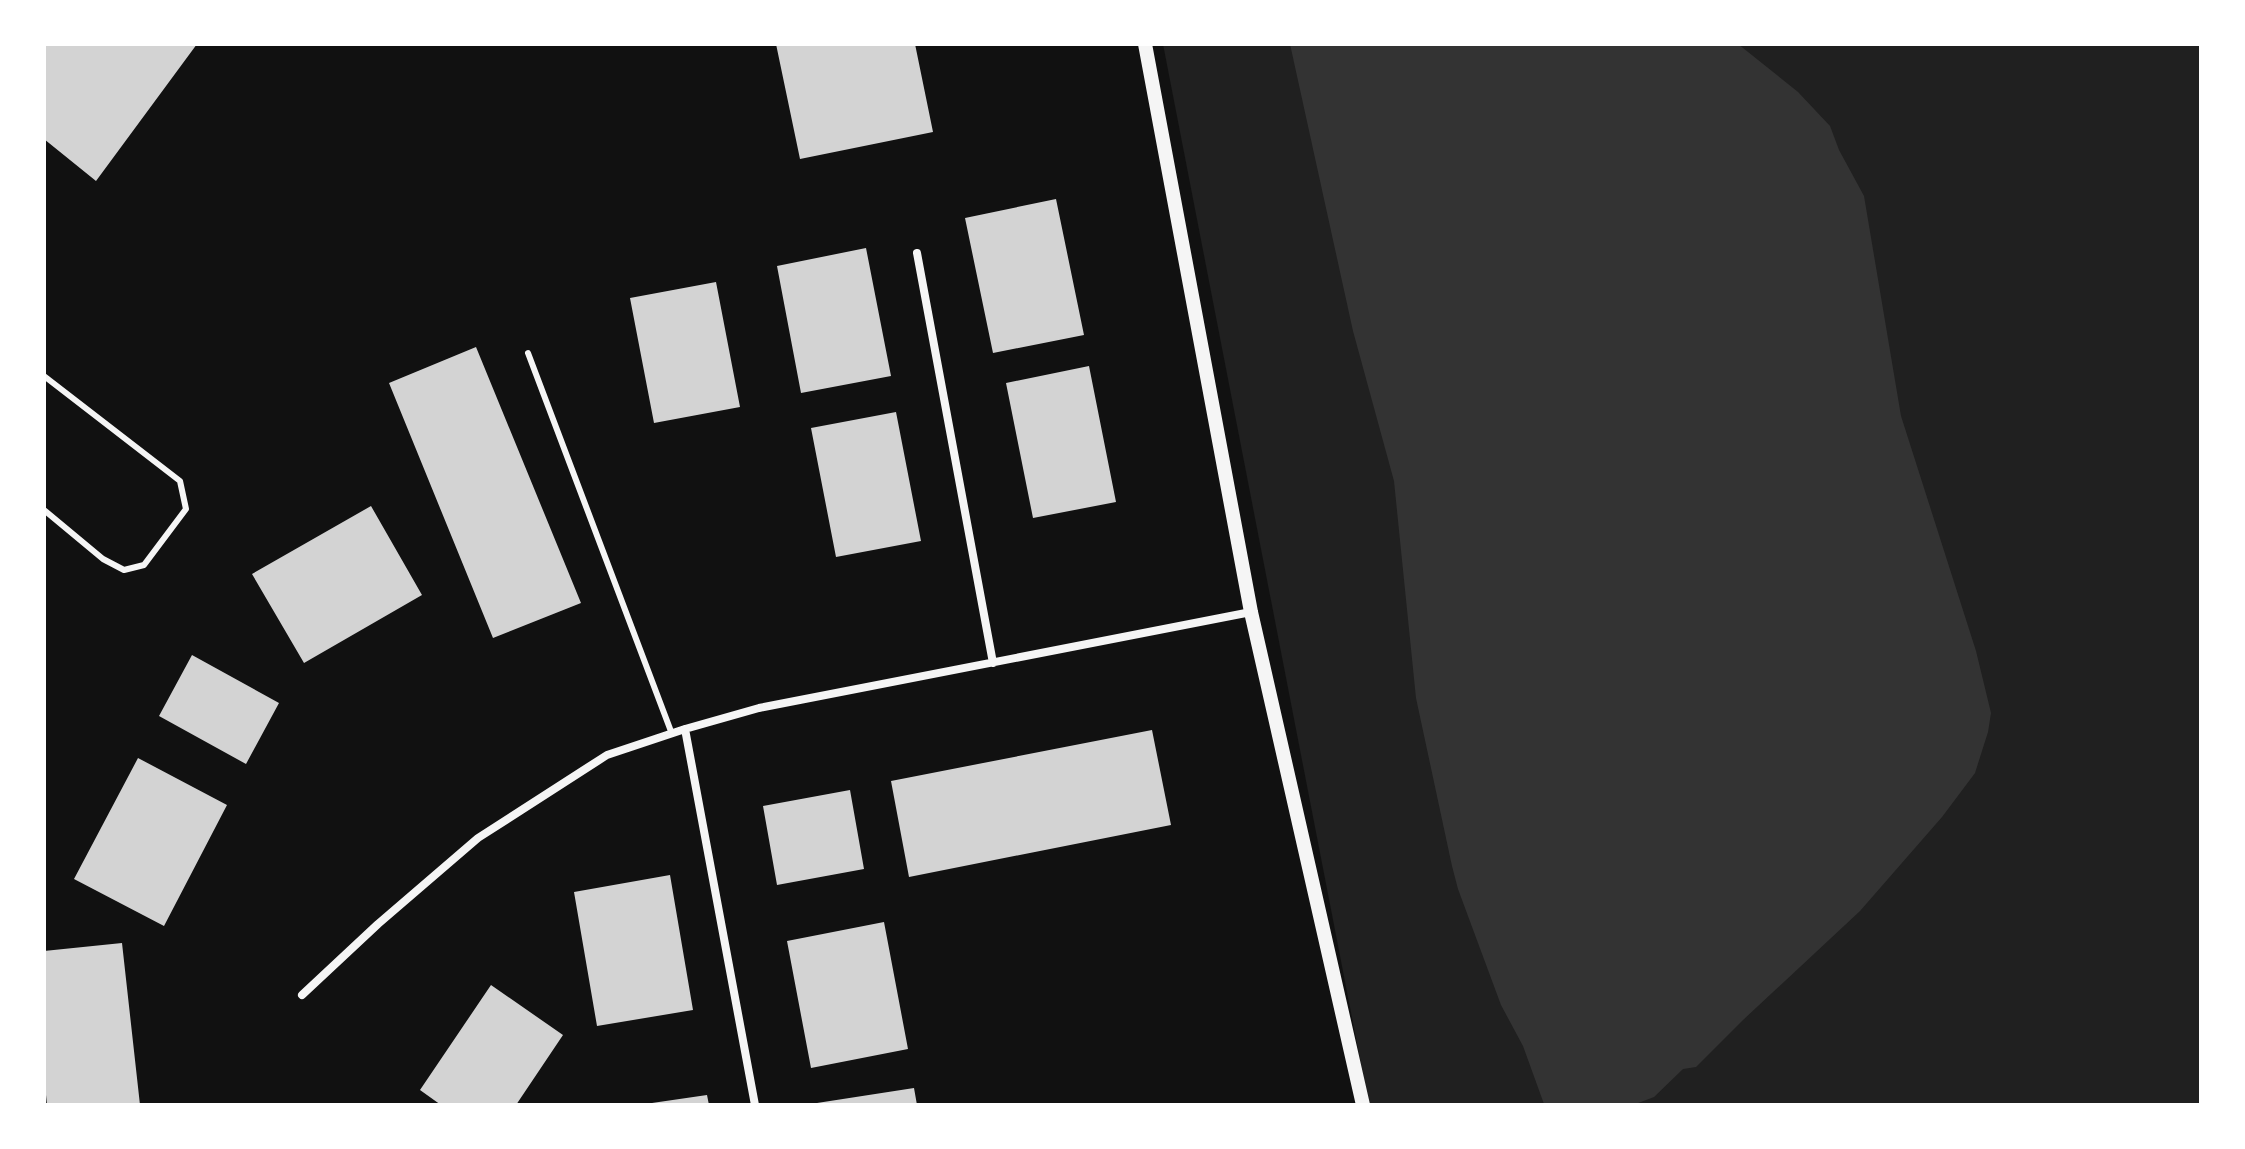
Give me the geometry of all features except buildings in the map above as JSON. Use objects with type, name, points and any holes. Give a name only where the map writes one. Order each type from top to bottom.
[{"type":"street","points":[[1145,44],[1251,612],[1363,1105]]},
{"type":"street","points":[[917,253],[993,663]]},
{"type":"street","points":[[302,995],[478,838],[607,755],[759,708],[1251,612]]},
{"type":"street","points":[[685,729],[755,1105]]},
{"type":"lane","points":[[528,353],[672,734]]},
{"type":"lane","points":[[44,376],[180,481],[186,509],[144,565],[124,570],[103,559],[44,510]]},
{"type":"shaded area","points":[[1163,44],[2201,44],[2201,1105],[1369,1105]]},
{"type":"shaded area","points":[[1290,44],[1738,44],[1798,92],[1830,126],[1864,196],[1901,416],[1976,651],[1991,713],[1988,732],[1975,773],[1942,817],[1860,911],[1696,1067],[1683,1069],[1654,1097],[1633,1105],[1544,1104],[1523,1046],[1501,1005],[1458,889],[1416,698],[1394,481],[1353,331]]}]
